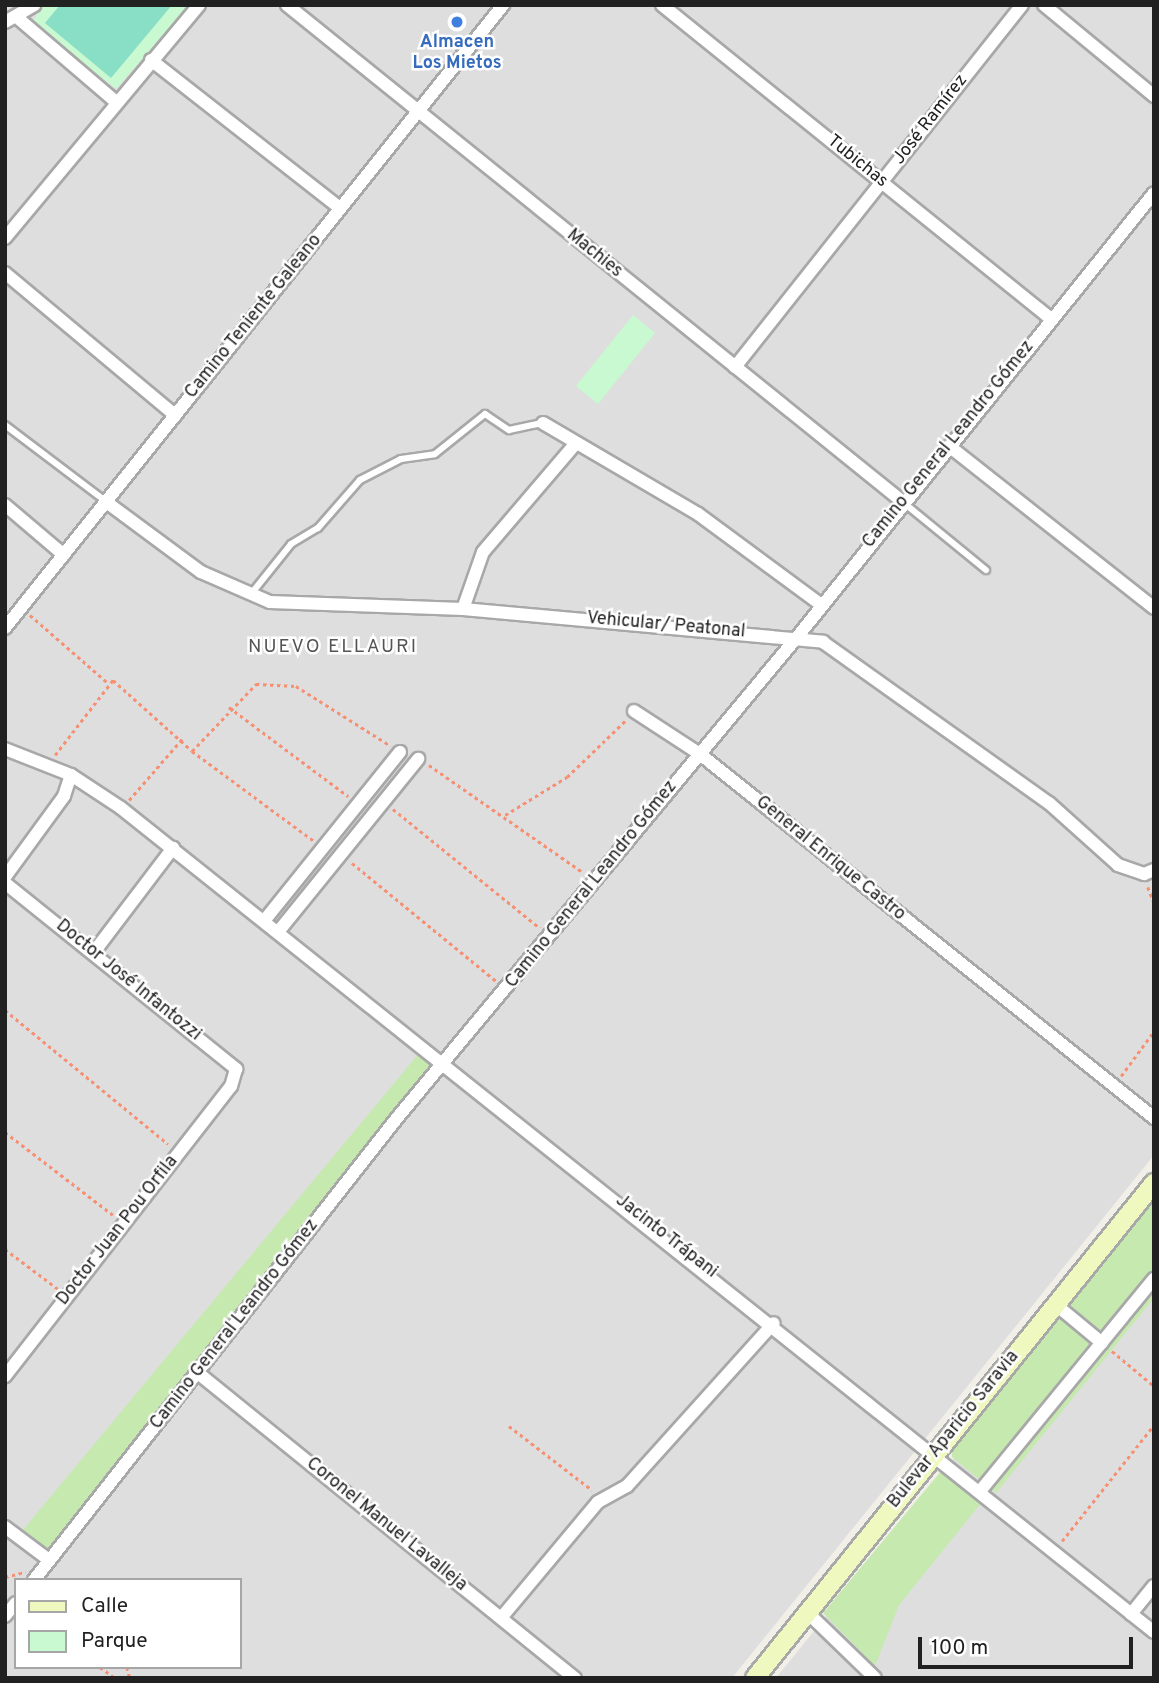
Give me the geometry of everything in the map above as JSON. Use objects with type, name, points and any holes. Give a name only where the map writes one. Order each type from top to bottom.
[{"type":"street","points":[[5,22],[19,19],[36,5]]},
{"type":"street","points":[[5,238],[116,101],[199,5]]},
{"type":"street","name":"Camino Teniente Galeano","points":[[5,628],[109,504],[175,415],[503,5]]},
{"type":"street","name":"Tubichas","points":[[662,5],[1051,319]]},
{"type":"street","name":"José Ramírez","points":[[735,367],[1023,5]]},
{"type":"street","points":[[1044,5],[1154,96]]},
{"type":"street","name":"Machies","points":[[294,8],[416,111],[903,502]]},
{"type":"street","points":[[19,19],[116,101]]},
{"type":"street","points":[[151,60],[340,208]]},
{"type":"street","name":"Camino General Leandro Gómez","points":[[36,1578],[445,1062],[798,636],[820,604],[1154,193]]},
{"type":"street","points":[[7,278],[175,415]]},
{"type":"street","points":[[543,423],[698,514],[820,604]]},
{"type":"street","points":[[463,609],[484,552],[576,443]]},
{"type":"street","points":[[949,446],[1154,608]]},
{"type":"street","name":"Vehicular/ Peatonal","points":[[109,504],[201,572],[249,595],[280,602],[463,609],[798,636],[823,642],[1049,803],[1118,865],[1149,872]]},
{"type":"street","points":[[5,505],[64,555]]},
{"type":"street","name":"General Enrique Castro","points":[[635,711],[700,754],[1154,1118]]},
{"type":"street","name":"Jacinto Trápani","points":[[5,749],[71,775],[121,808],[774,1323],[1154,1632]]},
{"type":"street","points":[[264,921],[324,850],[400,752]]},
{"type":"street","points":[[278,932],[339,852],[418,759]]},
{"type":"street","points":[[5,877],[64,796],[71,775]]},
{"type":"street","points":[[372,786],[382,800]]},
{"type":"street","points":[[94,952],[173,848]]},
{"type":"street","points":[[324,850],[339,852]]},
{"type":"street","name":"Doctor José Infantozzi","points":[[5,883],[236,1069],[231,1086]]},
{"type":"street","name":"Doctor Juan Pou Orfila","points":[[5,1376],[231,1086]]},
{"type":"street","name":"Bulevar Aparicio Saravia","points":[[755,1678],[1154,1183]]},
{"type":"street","points":[[981,1490],[1154,1279]]},
{"type":"street","points":[[1055,1304],[1102,1343]]},
{"type":"street","points":[[501,1618],[602,1498],[627,1486],[774,1323]]},
{"type":"street","name":"Coronel Manuel Lavalleja","points":[[198,1373],[575,1678]]},
{"type":"street","points":[[5,1527],[49,1560]]},
{"type":"street","points":[[1131,1614],[1154,1586]]},
{"type":"street","points":[[808,1613],[875,1678]]},
{"type":"lane","points":[[249,595],[291,544],[318,528],[360,480],[401,459],[435,454],[485,414],[509,430],[543,423]]},
{"type":"lane","points":[[5,425],[109,504]]},
{"type":"lane","points":[[903,502],[986,570]]},
{"type":"path","points":[[22,609],[109,684]]},
{"type":"path","points":[[47,766],[113,680],[182,739],[192,751],[277,819],[284,813],[324,850]]},
{"type":"path","points":[[192,751],[229,707],[256,684],[296,687],[400,752]]},
{"type":"path","points":[[229,707],[298,761],[307,760],[356,807]]},
{"type":"path","points":[[505,816],[567,777],[635,711]]},
{"type":"path","points":[[121,808],[182,739]]},
{"type":"path","points":[[418,759],[505,816],[596,882]]},
{"type":"path","points":[[382,800],[550,936]]},
{"type":"path","points":[[339,852],[506,990]]},
{"type":"path","points":[[1149,872],[1154,903]]},
{"type":"path","points":[[5,1010],[179,1153]]},
{"type":"path","points":[[1112,1086],[1154,1031]]},
{"type":"path","points":[[5,1132],[124,1223]]},
{"type":"path","points":[[5,1249],[67,1296]]},
{"type":"path","points":[[1102,1343],[1154,1385]]},
{"type":"path","points":[[1053,1552],[1154,1424]]},
{"type":"path","points":[[509,1426],[602,1498]]},
{"type":"shaded area","points":[[5,5],[1154,5],[1154,1155],[732,1678],[5,1678]]},
{"type":"shaded area","points":[[1154,1211],[1154,1678],[776,1678]]},
{"type":"green space","points":[[42,5],[189,5],[116,89],[32,23]]},
{"type":"green space","points":[[60,5],[172,5],[111,78],[45,23]]},
{"type":"green space","points":[[633,315],[655,333],[598,404],[576,386]]},
{"type":"green space","points":[[425,1046],[445,1062],[49,1560],[17,1537]]},
{"type":"green space","points":[[1154,1193],[1154,1298],[996,1493],[952,1457],[952,1446]]},
{"type":"green space","points":[[942,1470],[982,1502],[899,1605],[875,1666],[823,1613]]},
{"type":"place","name":"Almacen Los Mietos","points":[[457,22]]},
{"type":"district","name":"NUEVO ELLAURI","points":[[333,648]]}]
